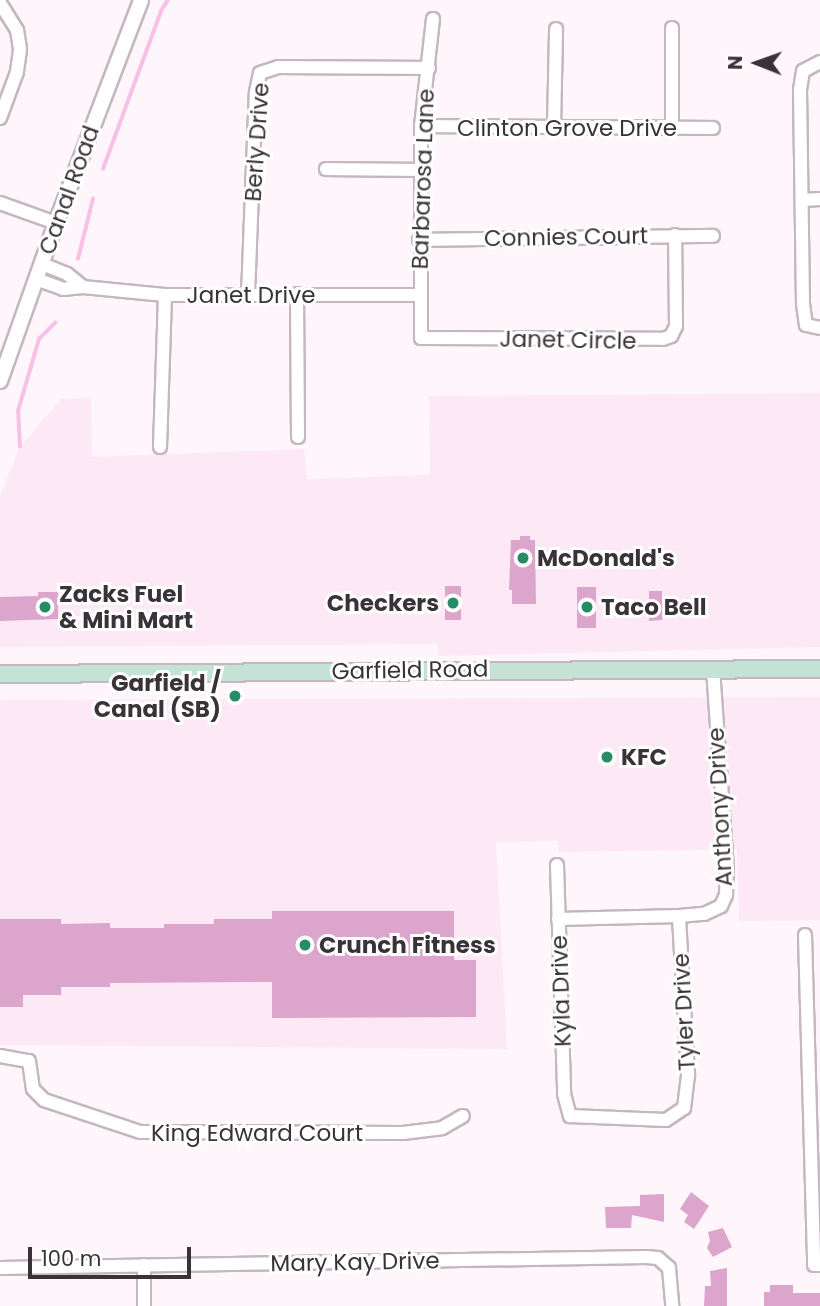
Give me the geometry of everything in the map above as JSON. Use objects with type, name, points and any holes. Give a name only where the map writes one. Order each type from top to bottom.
[{"type":"main road","name":"Garfield Road","points":[[0,674],[820,669]]},
{"type":"street","name":"Canal Road","points":[[0,381],[56,223],[141,0]]},
{"type":"street","points":[[0,4],[17,30],[20,50],[17,72],[0,118]]},
{"type":"street","name":"Barbarosa Lane","points":[[421,338],[421,127],[433,19]]},
{"type":"street","points":[[672,28],[672,129]]},
{"type":"street","points":[[554,128],[556,29]]},
{"type":"street","points":[[820,62],[803,71],[800,89],[806,325],[820,328]]},
{"type":"street","name":"Berly Drive","points":[[248,296],[256,92],[260,74],[278,66],[429,68]]},
{"type":"street","name":"Clinton Grove Drive","points":[[421,127],[713,128]]},
{"type":"street","points":[[326,169],[420,170]]},
{"type":"street","points":[[803,200],[820,199]]},
{"type":"street","points":[[0,203],[56,223]]},
{"type":"street","name":"Janet Circle","points":[[421,338],[663,340],[671,336],[676,326],[675,235]]},
{"type":"street","name":"Connies Court","points":[[419,240],[713,236]]},
{"type":"street","name":"Janet Drive","points":[[41,264],[67,274],[83,287]]},
{"type":"street","name":"Janet Drive","points":[[36,279],[63,289],[83,287],[165,295],[419,295]]},
{"type":"street","points":[[297,294],[298,437]]},
{"type":"street","points":[[160,447],[165,295]]},
{"type":"street","name":"Anthony Drive","points":[[558,919],[679,916],[714,912],[721,906],[726,895],[727,869],[713,669]]},
{"type":"street","name":"Kyla Drive","points":[[557,864],[564,1094],[570,1116]]},
{"type":"street","name":"Tyler Drive","points":[[570,1116],[666,1120],[684,1108],[688,1074],[679,916]]},
{"type":"street","points":[[805,935],[814,1022],[817,1265]]},
{"type":"street","name":"King Edward Court","points":[[0,1056],[29,1061],[33,1089],[44,1100],[141,1132],[403,1133],[442,1128],[463,1116]]},
{"type":"street","name":"Mary Kay Drive","points":[[0,1268],[633,1256],[658,1258],[666,1262],[671,1274],[672,1306]]},
{"type":"street","points":[[144,1265],[144,1306]]},
{"type":"shaded area","points":[[820,393],[820,647],[439,656],[437,644],[0,647],[0,497],[20,447],[61,399],[91,398],[92,457],[304,449],[307,479],[430,475],[429,396]]},
{"type":"shaded area","points":[[820,697],[820,920],[739,921],[737,849],[559,852],[558,841],[496,842],[507,1049],[0,1045],[0,700]]},
{"type":"building","name":"McDonald's","points":[[520,536],[530,536],[530,540],[535,540],[536,604],[512,604],[512,590],[509,590],[511,540],[520,540]]},
{"type":"building","name":"Checkers","points":[[445,586],[461,586],[461,620],[445,620]]},
{"type":"building","name":"Taco Bell","points":[[577,587],[596,587],[596,628],[577,628]]},
{"type":"building","points":[[649,591],[662,591],[662,602],[665,602],[662,620],[649,621]]},
{"type":"building","points":[[38,592],[58,592],[58,619],[0,621],[0,597],[38,596]]},
{"type":"building","points":[[272,911],[454,911],[454,960],[476,960],[476,1017],[272,1018],[272,982],[110,983],[110,987],[61,987],[61,995],[23,995],[23,1007],[0,1007],[0,919],[61,919],[61,924],[110,923],[110,928],[164,928],[164,924],[214,924],[214,919],[272,919]]},
{"type":"building","points":[[691,1192],[709,1206],[694,1229],[684,1222],[688,1215],[680,1209]]},
{"type":"building","points":[[664,1194],[664,1222],[632,1215],[631,1228],[606,1228],[605,1207],[640,1206],[640,1195]]},
{"type":"building","points":[[723,1228],[732,1247],[713,1257],[707,1248],[710,1241],[708,1232]]},
{"type":"building","points":[[727,1268],[727,1306],[704,1306],[705,1286],[711,1286],[710,1271]]},
{"type":"building","points":[[770,1285],[793,1285],[793,1293],[820,1293],[820,1306],[764,1306],[764,1292],[770,1292]]},
{"type":"waterway","points":[[103,169],[161,11],[168,0]]},
{"type":"waterway","points":[[78,259],[93,199]]},
{"type":"waterway","points":[[20,447],[18,411],[39,339],[55,323]]},
{"type":"place","name":"McDonald's","points":[[523,558]]},
{"type":"place","name":"Checkers","points":[[453,603]]},
{"type":"place","name":"Zacks Fuel & Mini Mart","points":[[45,607]]},
{"type":"place","name":"Taco Bell","points":[[587,607]]},
{"type":"place","name":"Garfield / Canal (SB)","points":[[235,696]]},
{"type":"place","name":"KFC","points":[[607,757]]},
{"type":"place","name":"Crunch Fitness","points":[[305,945]]}]
